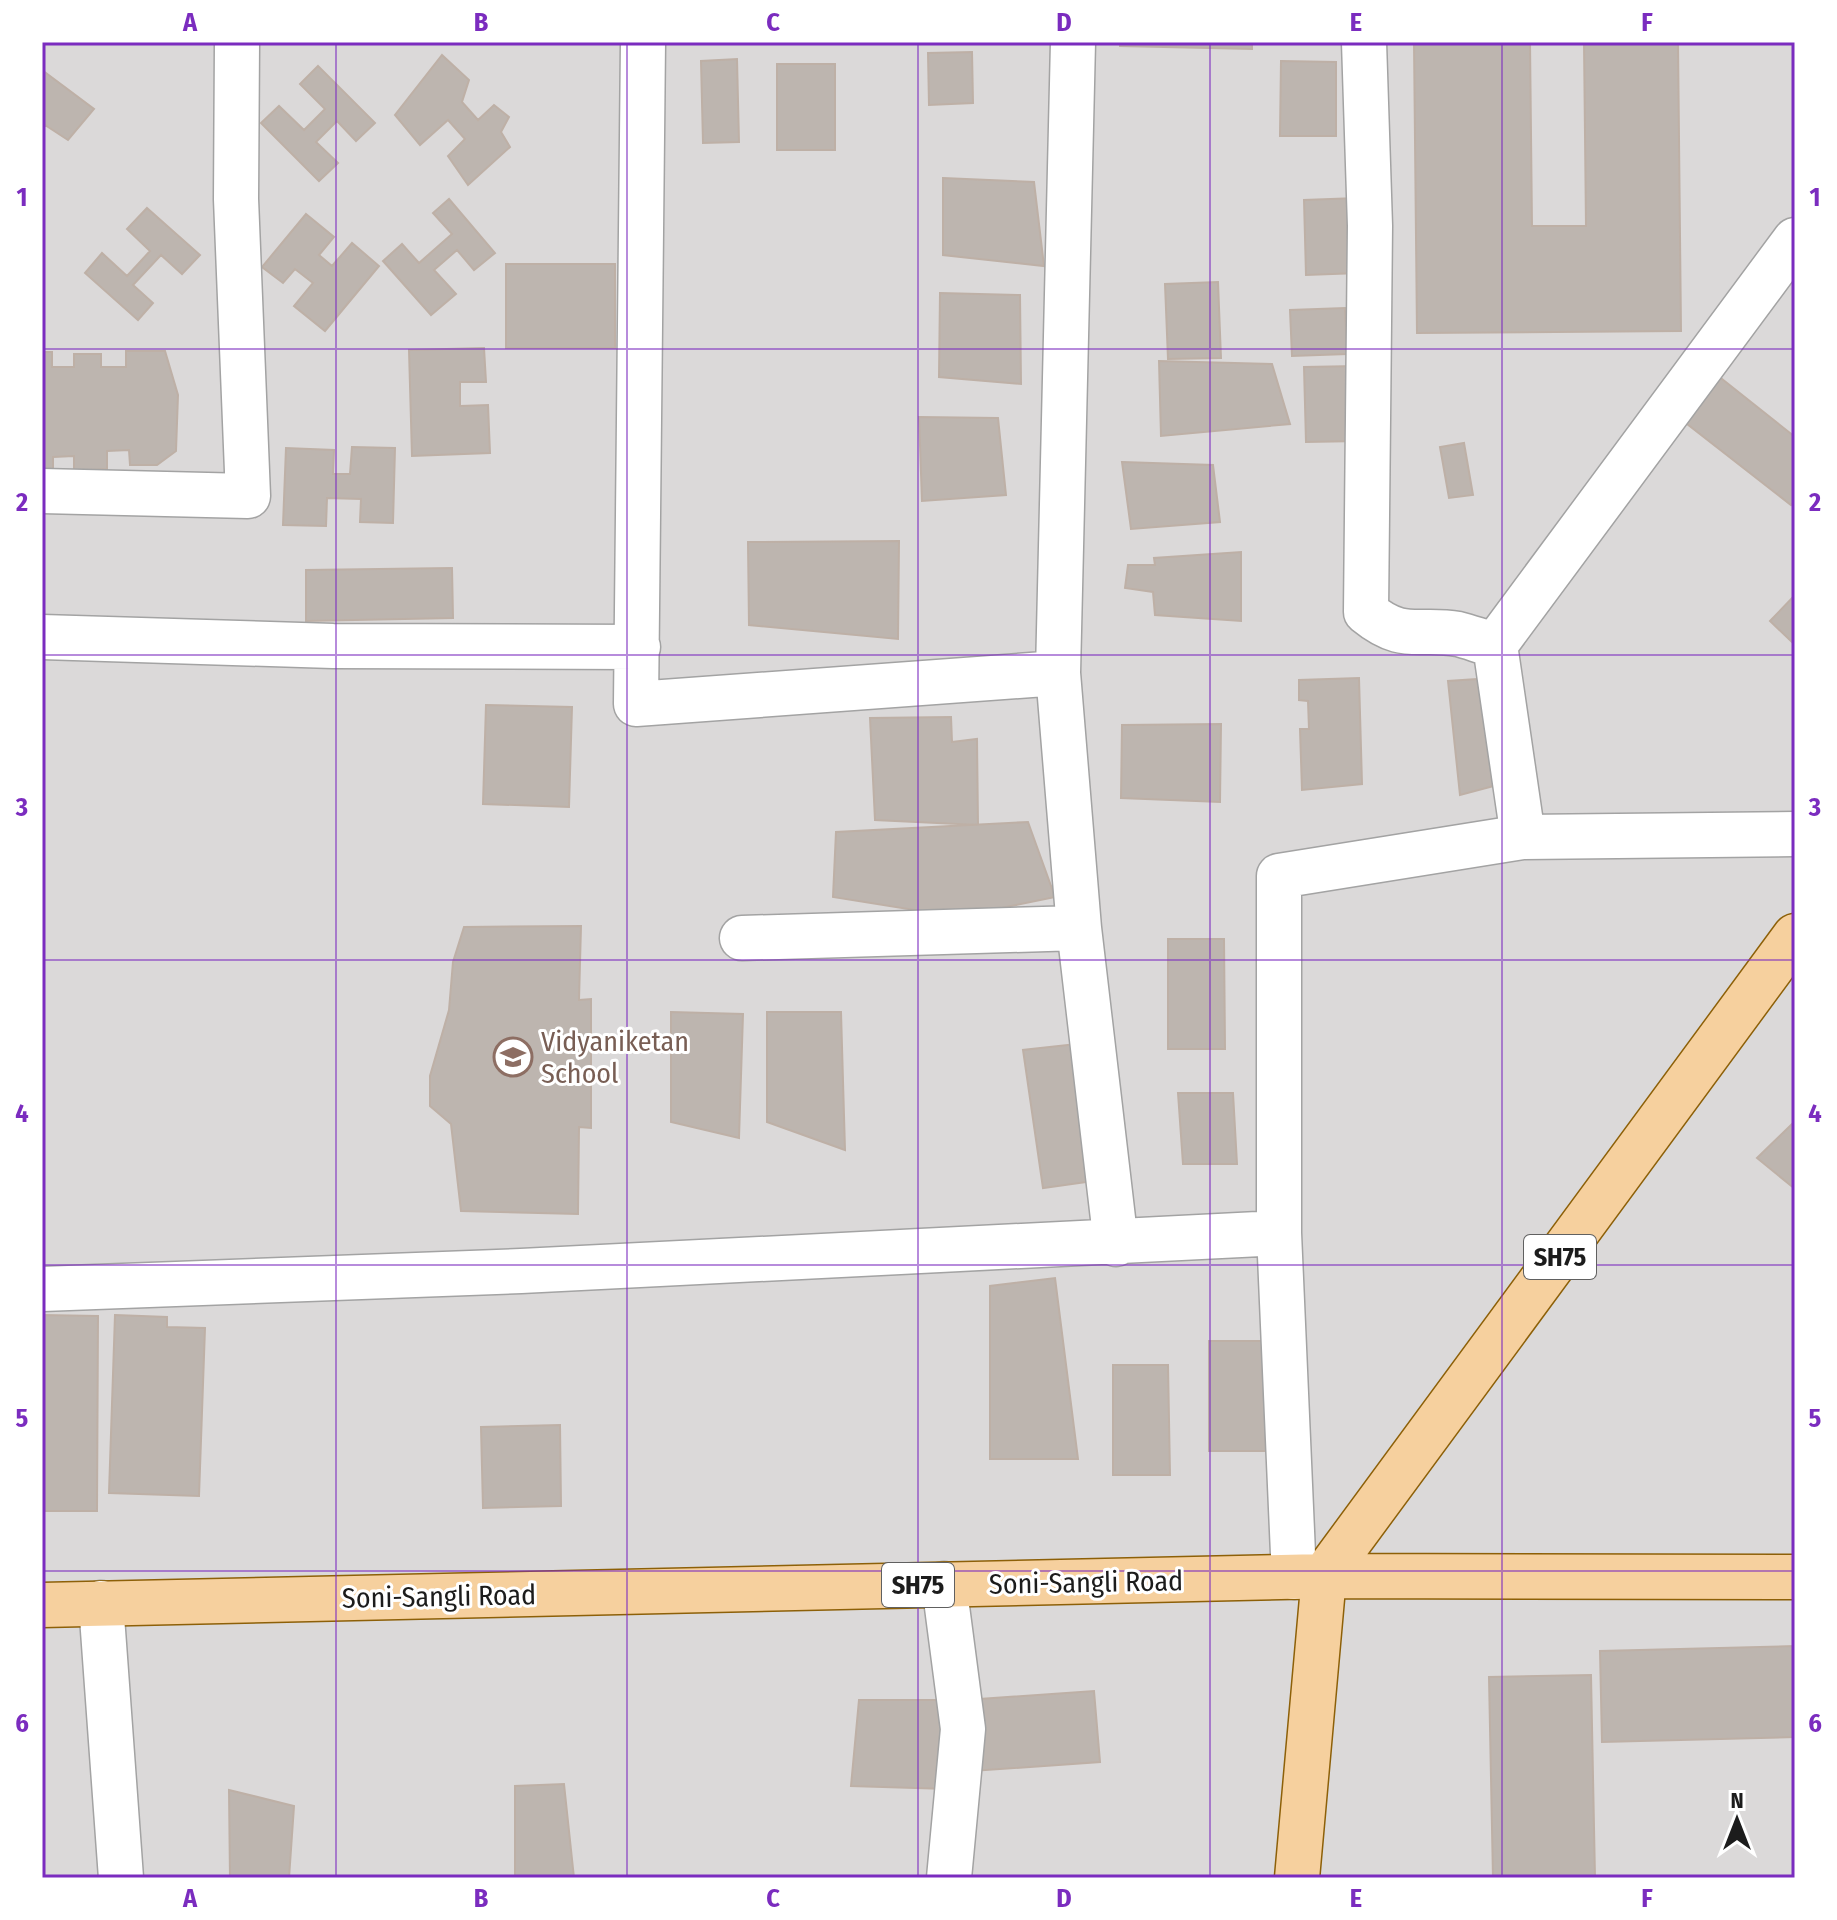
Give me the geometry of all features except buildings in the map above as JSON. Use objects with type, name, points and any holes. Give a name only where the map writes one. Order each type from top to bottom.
[{"type":"main road","name":"SH75","points":[[1309,1577],[1795,936]]},
{"type":"main road","name":"Soni-Sangli Road","points":[[42,1605],[1309,1577],[1795,1577]]},
{"type":"main road","points":[[1297,1878],[1309,1577]]},
{"type":"street","points":[[42,491],[248,496],[236,199],[237,42]]},
{"type":"street","points":[[643,42],[636,704],[1058,673]]},
{"type":"street","points":[[1073,42],[1058,673],[1079,928],[1116,1244]]},
{"type":"street","points":[[1364,42],[1370,226],[1366,612],[1381,624],[1406,634],[1455,634],[1495,645]]},
{"type":"street","points":[[1523,837],[1495,645],[1795,240]]},
{"type":"street","points":[[42,637],[333,646],[638,647]]},
{"type":"street","points":[[1309,1577],[1279,1233],[1279,876],[1523,837],[1795,834]]},
{"type":"street","points":[[742,938],[1079,928]]},
{"type":"street","points":[[42,1289],[1116,1244],[1279,1233]]},
{"type":"street","points":[[944,1584],[963,1729],[949,1878]]},
{"type":"street","points":[[101,1603],[121,1878]]},
{"type":"shaded area","points":[[42,42],[1795,42],[1795,1878],[42,1878]]},
{"type":"place","name":"Vidyaniketan School","points":[[513,1057]]}]
